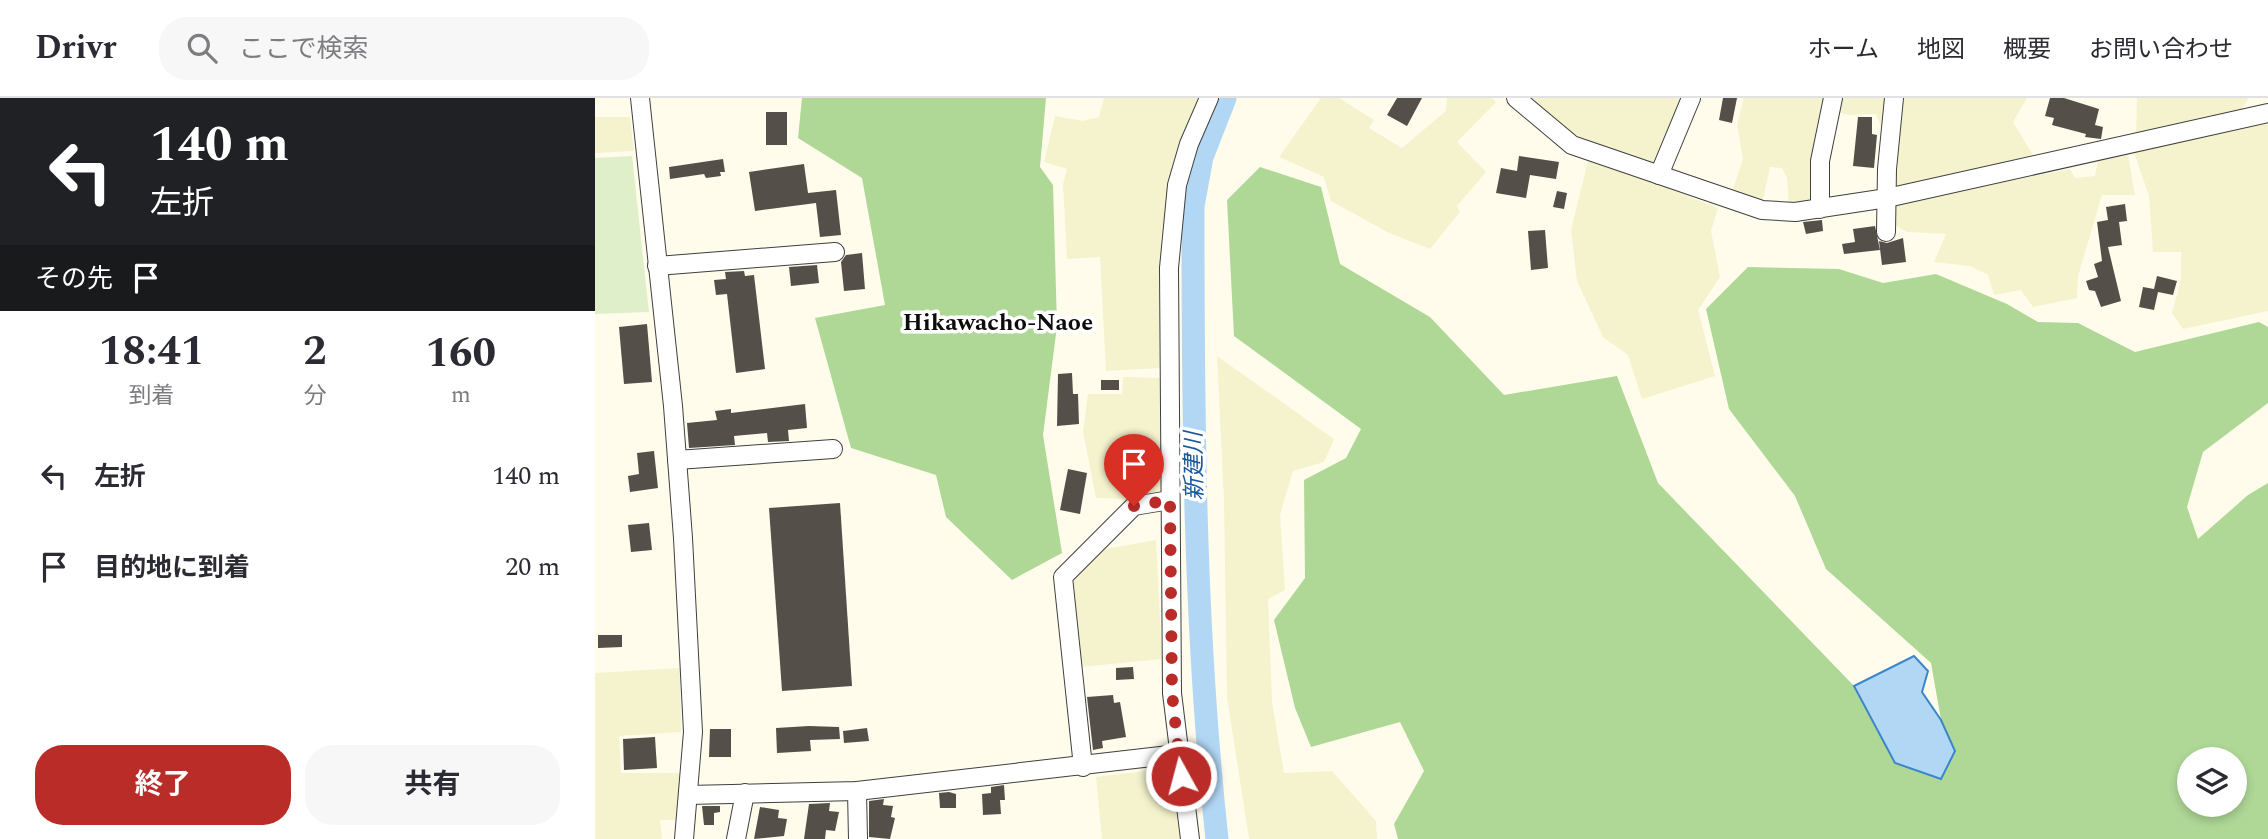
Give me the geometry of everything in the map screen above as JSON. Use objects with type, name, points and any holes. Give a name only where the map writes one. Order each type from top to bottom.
[{"type":"street","points":[[640,98],[677,460],[693,732],[684,839]]},
{"type":"street","points":[[1190,839],[1172,693],[1168,268],[1177,185],[1189,144],[1209,98]]},
{"type":"street","points":[[1516,98],[1572,145],[1762,210],[1795,212],[1887,198],[2266,108]]},
{"type":"street","points":[[1659,174],[1691,98]]},
{"type":"street","points":[[1820,209],[1820,161],[1833,98]]},
{"type":"street","points":[[1886,232],[1889,138],[1894,98]]},
{"type":"street","points":[[657,266],[835,252]]},
{"type":"street","points":[[677,460],[832,449]]},
{"type":"street","points":[[1083,767],[1063,577],[1134,506],[1170,500]]},
{"type":"street","points":[[688,795],[857,791],[1178,754]]},
{"type":"street","points":[[857,791],[858,839]]},
{"type":"street","points":[[736,839],[745,793]]},
{"type":"green space","points":[[802,98],[1046,98],[1040,167],[1053,185],[1057,326],[1043,435],[1062,553],[1012,580],[946,517],[936,475],[851,448],[815,318],[885,305],[862,178],[798,138]]},
{"type":"green space","points":[[1104,98],[1201,98],[1182,139],[1167,195],[1161,240],[1161,368],[1106,371],[1100,257],[1067,259],[1063,184],[1067,169],[1044,162],[1055,116],[1083,121],[1099,117]]},
{"type":"green space","points":[[1321,98],[1339,98],[1374,120],[1369,128],[1402,148],[1446,111],[1447,98],[1492,98],[1496,102],[1457,142],[1486,172],[1457,206],[1460,212],[1430,249],[1387,232],[1331,201],[1324,177],[1279,157]]},
{"type":"green space","points":[[1526,98],[1688,98],[1658,169],[1571,133]]},
{"type":"green space","points":[[1744,98],[2027,98],[2013,122],[2033,155],[1896,190],[1897,134],[1881,127],[1876,114],[1849,115],[1828,110],[1813,204],[1789,206],[1787,178],[1782,168],[1770,167],[1762,204],[1731,195],[1743,159],[1737,125]]},
{"type":"green space","points":[[2137,98],[2249,98],[2240,111],[2136,134]]},
{"type":"green space","points":[[595,117],[630,117],[634,151],[595,153]]},
{"type":"green space","points":[[2268,122],[2268,311],[2183,329],[2172,313],[2181,279],[2181,252],[2153,252],[2149,196],[2134,152]]},
{"type":"green space","points":[[2128,155],[2135,195],[2102,195],[2078,276],[2077,298],[2033,307],[2021,290],[1994,295],[1988,275],[1970,266],[1934,262],[1946,234],[1907,232],[1893,224],[1893,204],[2070,169],[2075,178],[2095,176],[2098,161]]},
{"type":"green space","points":[[632,156],[649,312],[595,314],[595,158]]},
{"type":"green space","points":[[1589,157],[1718,208],[1711,231],[1720,277],[1698,310],[1715,376],[1642,399],[1628,355],[1603,337],[1577,281],[1571,230]]},
{"type":"green space","points":[[1260,167],[1321,187],[1340,264],[1430,317],[1504,395],[1617,376],[1658,483],[1854,686],[1895,763],[1955,751],[1941,720],[1931,663],[1826,569],[1795,496],[1729,409],[1706,309],[1748,267],[1839,269],[1883,283],[1936,274],[2007,304],[2038,322],[2078,323],[2135,352],[2259,322],[2268,327],[2268,403],[2203,452],[2187,507],[2198,539],[2248,495],[2268,483],[2268,839],[1398,839],[1394,824],[1424,771],[1400,722],[1311,747],[1295,708],[1274,620],[1305,578],[1304,480],[1346,458],[1361,429],[1234,336],[1227,200]]},
{"type":"green space","points":[[1217,356],[1334,439],[1324,462],[1293,471],[1280,515],[1285,590],[1268,599],[1272,702],[1284,773],[1332,771],[1376,821],[1377,839],[1249,839],[1227,697],[1224,501]]},
{"type":"green space","points":[[1123,377],[1161,378],[1161,495],[1137,499],[1096,498],[1083,432],[1088,394],[1122,394]]},
{"type":"green space","points":[[1156,540],[1162,659],[1080,667],[1073,582],[1100,550]]},
{"type":"green space","points":[[680,668],[681,732],[619,736],[621,773],[683,773],[680,820],[660,820],[662,839],[595,839],[595,673]]},
{"type":"green space","points":[[1170,768],[1180,839],[1102,839],[1096,777]]},
{"type":"water","points":[[1914,656],[1928,671],[1922,692],[1941,720],[1955,751],[1941,779],[1895,763],[1854,686]]},
{"type":"building","points":[[1397,98],[1422,98],[1407,126],[1387,115]]},
{"type":"building","points":[[1723,98],[1737,98],[1732,123],[1719,120]]},
{"type":"building","points":[[2050,98],[2064,98],[2099,109],[2095,125],[2103,127],[2101,139],[2085,137],[2086,134],[2052,125],[2054,118],[2045,116]]},
{"type":"building","points":[[766,112],[787,112],[787,145],[766,145]]},
{"type":"building","points":[[1858,117],[1872,117],[1872,134],[1877,135],[1874,168],[1853,166]]},
{"type":"building","points":[[1519,156],[1559,162],[1556,179],[1530,175],[1526,198],[1496,193],[1501,168],[1517,171]]},
{"type":"building","points":[[723,159],[725,172],[720,172],[721,176],[706,178],[704,174],[670,179],[669,167]]},
{"type":"building","points":[[804,164],[808,193],[836,190],[841,235],[820,237],[816,203],[755,211],[749,172]]},
{"type":"building","points":[[1557,191],[1567,193],[1564,209],[1553,207]]},
{"type":"building","points":[[2125,204],[2127,221],[2119,222],[2122,245],[2108,247],[2121,301],[2101,307],[2095,291],[2089,290],[2086,281],[2098,277],[2094,264],[2102,261],[2097,222],[2108,220],[2106,207]]},
{"type":"building","points":[[1822,220],[1823,231],[1806,234],[1803,222]]},
{"type":"building","points":[[1875,226],[1880,250],[1844,254],[1842,244],[1855,242],[1853,229]]},
{"type":"building","points":[[1545,230],[1548,268],[1531,270],[1528,231]]},
{"type":"building","points":[[1903,238],[1906,262],[1882,265],[1879,241],[1887,243]]},
{"type":"building","points":[[862,253],[865,289],[844,291],[841,262],[846,255]]},
{"type":"building","points":[[817,265],[819,283],[791,286],[789,267]]},
{"type":"building","points":[[744,271],[745,276],[754,275],[765,369],[736,373],[727,294],[716,295],[714,280],[726,279],[725,272]]},
{"type":"building","points":[[2157,276],[2177,281],[2173,295],[2158,292],[2154,310],[2139,307],[2143,287],[2154,289]]},
{"type":"building","points":[[647,324],[652,382],[624,384],[619,327]]},
{"type":"building","points":[[1072,373],[1073,394],[1078,394],[1079,424],[1057,426],[1058,374]]},
{"type":"building","points":[[1101,380],[1119,380],[1119,390],[1101,390]]},
{"type":"building","points":[[805,404],[807,428],[788,430],[789,441],[768,442],[767,433],[734,436],[735,445],[689,448],[687,423],[717,420],[715,411],[731,409],[731,413]]},
{"type":"building","points":[[654,451],[658,488],[630,492],[628,476],[639,474],[637,453]]},
{"type":"building","points":[[1068,469],[1087,473],[1080,514],[1060,510]]},
{"type":"building","points":[[840,503],[852,686],[782,691],[769,508]]},
{"type":"building","points":[[649,523],[652,550],[631,552],[628,525]]},
{"type":"building","points":[[598,635],[622,635],[622,647],[598,648]]},
{"type":"building","points":[[1133,667],[1134,679],[1116,680],[1116,668]]},
{"type":"building","points":[[1113,695],[1114,703],[1120,702],[1126,737],[1102,741],[1103,748],[1093,750],[1087,697]]},
{"type":"building","points":[[839,727],[840,739],[810,740],[811,751],[777,753],[776,728]]},
{"type":"building","points":[[867,728],[869,741],[844,743],[843,731]]},
{"type":"building","points":[[710,729],[731,729],[731,757],[709,757]]},
{"type":"building","points":[[655,737],[657,768],[624,770],[623,739]]},
{"type":"building","points":[[1004,785],[1005,800],[1000,800],[1001,814],[983,815],[982,794],[991,793],[991,787]]},
{"type":"building","points":[[939,793],[956,794],[956,808],[940,808]]},
{"type":"building","points":[[884,799],[883,805],[893,806],[891,817],[895,818],[890,839],[869,837],[869,801]]},
{"type":"building","points":[[830,803],[829,811],[839,812],[835,831],[826,830],[825,839],[804,839],[809,804]]},
{"type":"building","points":[[702,806],[720,806],[720,812],[714,813],[714,825],[704,825]]},
{"type":"building","points":[[760,807],[779,810],[778,818],[787,819],[784,836],[754,839]]},
{"type":"waterway","name":"新建川","points":[[1217,839],[1209,760],[1196,523],[1193,206],[1202,157],[1225,98]]},
{"type":"district","name":"Hikawacho-Naoe","points":[[998,323]]},
{"type":"route","points":[[1134,506],[1170,500],[1172,693],[1181,776]]}]
